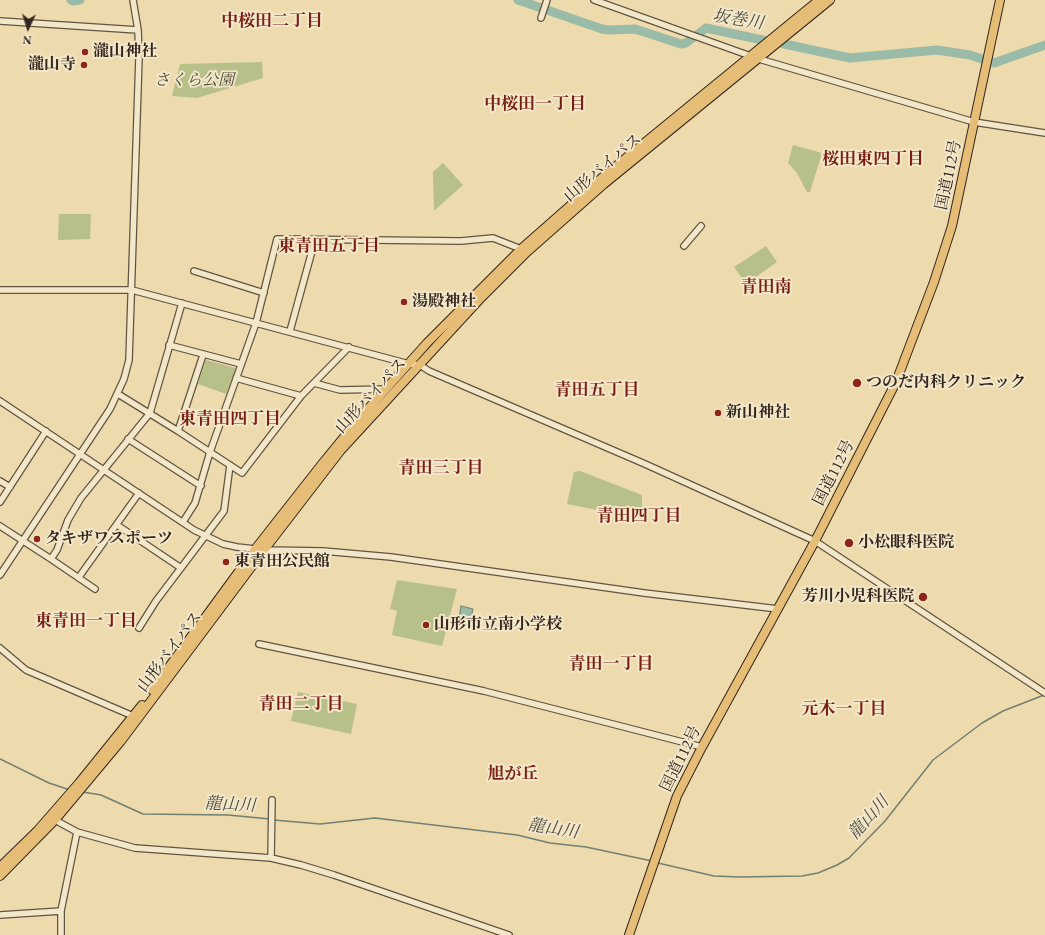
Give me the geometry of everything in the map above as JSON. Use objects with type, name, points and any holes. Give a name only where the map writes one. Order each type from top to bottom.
[{"type":"highway","name":"山形バイパス","points":[[0,867],[64,806],[126,735],[322,464],[358,420],[448,321],[521,250],[605,175],[749,56],[820,0]]},
{"type":"highway","name":"山形バイパス","points":[[82,785],[260,549],[341,450],[489,290],[527,252],[598,189],[830,0]]},
{"type":"highway","name":"国道112号","points":[[629,935],[677,796],[702,747],[815,541],[896,382],[947,242],[961,188],[1000,0]]},
{"type":"highway","name":"山形バイパス","points":[[0,876],[55,820],[64,806]]},
{"type":"street","points":[[0,575],[110,409],[118,394],[129,360],[139,57],[138,30],[133,0]]},
{"type":"street","points":[[540,18],[547,0]]},
{"type":"street","points":[[594,0],[758,59],[974,122],[1045,133]]},
{"type":"street","points":[[0,21],[138,30]]},
{"type":"street","points":[[684,246],[701,226]]},
{"type":"street","points":[[183,522],[195,503],[210,452],[256,323],[277,239],[461,241],[493,238],[521,250]]},
{"type":"street","points":[[290,331],[315,240]]},
{"type":"street","points":[[194,271],[264,293]]},
{"type":"street","points":[[0,290],[132,290],[409,364],[420,365],[429,371],[645,464],[815,541],[1045,693]]},
{"type":"street","points":[[51,560],[57,550],[68,520],[81,498],[150,413],[182,303]]},
{"type":"street","points":[[169,345],[241,364]]},
{"type":"street","points":[[118,394],[178,431],[242,474],[301,396],[350,348]]},
{"type":"street","points":[[178,431],[203,355]]},
{"type":"street","points":[[236,378],[301,396]]},
{"type":"street","points":[[314,383],[340,390],[387,389]]},
{"type":"street","points":[[0,400],[205,536],[237,547],[323,551],[391,557],[644,593],[778,609]]},
{"type":"street","points":[[0,502],[46,431]]},
{"type":"street","points":[[128,439],[201,486]]},
{"type":"street","points":[[139,628],[156,601],[224,511],[230,466]]},
{"type":"street","points":[[0,481],[10,487]]},
{"type":"street","points":[[79,577],[139,493]]},
{"type":"street","points":[[117,525],[181,568]]},
{"type":"street","points":[[0,526],[95,589]]},
{"type":"street","points":[[259,644],[484,691],[702,747]]},
{"type":"street","points":[[0,648],[26,670],[133,716]]},
{"type":"street","points":[[271,858],[272,800]]},
{"type":"street","points":[[55,820],[77,832],[135,848],[271,858],[334,874],[509,935]]},
{"type":"street","points":[[61,935],[61,911],[77,832]]},
{"type":"street","points":[[0,915],[61,911]]},
{"type":"green space","name":"さくら公園","points":[[262,62],[263,78],[197,98],[172,96],[180,64]]},
{"type":"green space","points":[[793,145],[822,153],[810,192],[807,192],[797,173],[788,163]]},
{"type":"green space","points":[[443,163],[463,185],[434,211],[433,172]]},
{"type":"green space","points":[[59,214],[91,214],[90,239],[58,240]]},
{"type":"green space","points":[[766,246],[777,262],[746,284],[734,267]]},
{"type":"green space","points":[[206,360],[236,368],[226,394],[198,384]]},
{"type":"green space","points":[[580,471],[642,495],[642,519],[567,504],[574,472]]},
{"type":"green space","points":[[397,580],[457,589],[442,646],[392,635],[397,611],[390,609]]},
{"type":"green space","points":[[298,692],[357,704],[351,734],[291,721]]},
{"type":"shaded area","points":[[461,606],[473,609],[469,627],[458,624]]},
{"type":"waterway","points":[[71,0],[80,0]]},
{"type":"waterway","name":"坂巻川","points":[[518,0],[602,29],[635,29],[681,44],[686,43],[706,28],[772,42]]},
{"type":"waterway","name":"坂巻川","points":[[784,44],[850,58],[937,50],[970,55],[994,63],[1045,45]]},
{"type":"waterway","name":"龍山川","points":[[658,863],[714,876],[740,877],[802,876],[818,873],[837,865],[849,858],[885,821],[933,760],[982,723],[1003,711],[1044,695]]},
{"type":"waterway","name":"龍山川","points":[[0,759],[49,783],[70,790]]},
{"type":"waterway","name":"龍山川","points":[[83,792],[101,795],[143,814],[228,815],[270,819]]},
{"type":"waterway","name":"龍山川","points":[[274,820],[320,824],[375,818],[517,835],[550,843],[586,847],[652,861]]},
{"type":"place","name":"瀧山神社","points":[[85,52]]},
{"type":"place","name":"瀧山寺","points":[[84,65]]},
{"type":"place","name":"湯殿神社","points":[[404,302]]},
{"type":"place","name":"つのだ内科クリニック","points":[[857,383]]},
{"type":"place","name":"新山神社","points":[[718,413]]},
{"type":"place","name":"タキザワスポーツ","points":[[37,539]]},
{"type":"place","name":"小松眼科医院","points":[[849,543]]},
{"type":"place","name":"東青田公民館","points":[[226,562]]},
{"type":"place","name":"芳川小児科医院","points":[[923,597]]},
{"type":"place","name":"山形市立南小学校","points":[[426,625]]},
{"type":"district","name":"中桜田二丁目","points":[[272,21]]},
{"type":"district","name":"中桜田一丁目","points":[[535,104]]},
{"type":"district","name":"桜田東四丁目","points":[[873,159]]},
{"type":"district","name":"東青田五丁目","points":[[329,246]]},
{"type":"district","name":"青田南","points":[[766,287]]},
{"type":"district","name":"青田五丁目","points":[[597,390]]},
{"type":"district","name":"東青田四丁目","points":[[230,419]]},
{"type":"district","name":"青田三丁目","points":[[441,468]]},
{"type":"district","name":"青田四丁目","points":[[639,516]]},
{"type":"district","name":"東青田一丁目","points":[[86,621]]},
{"type":"district","name":"青田一丁目","points":[[611,664]]},
{"type":"district","name":"青田二丁目","points":[[301,704]]},
{"type":"district","name":"元木一丁目","points":[[844,709]]},
{"type":"district","name":"旭が丘","points":[[513,774]]}]
